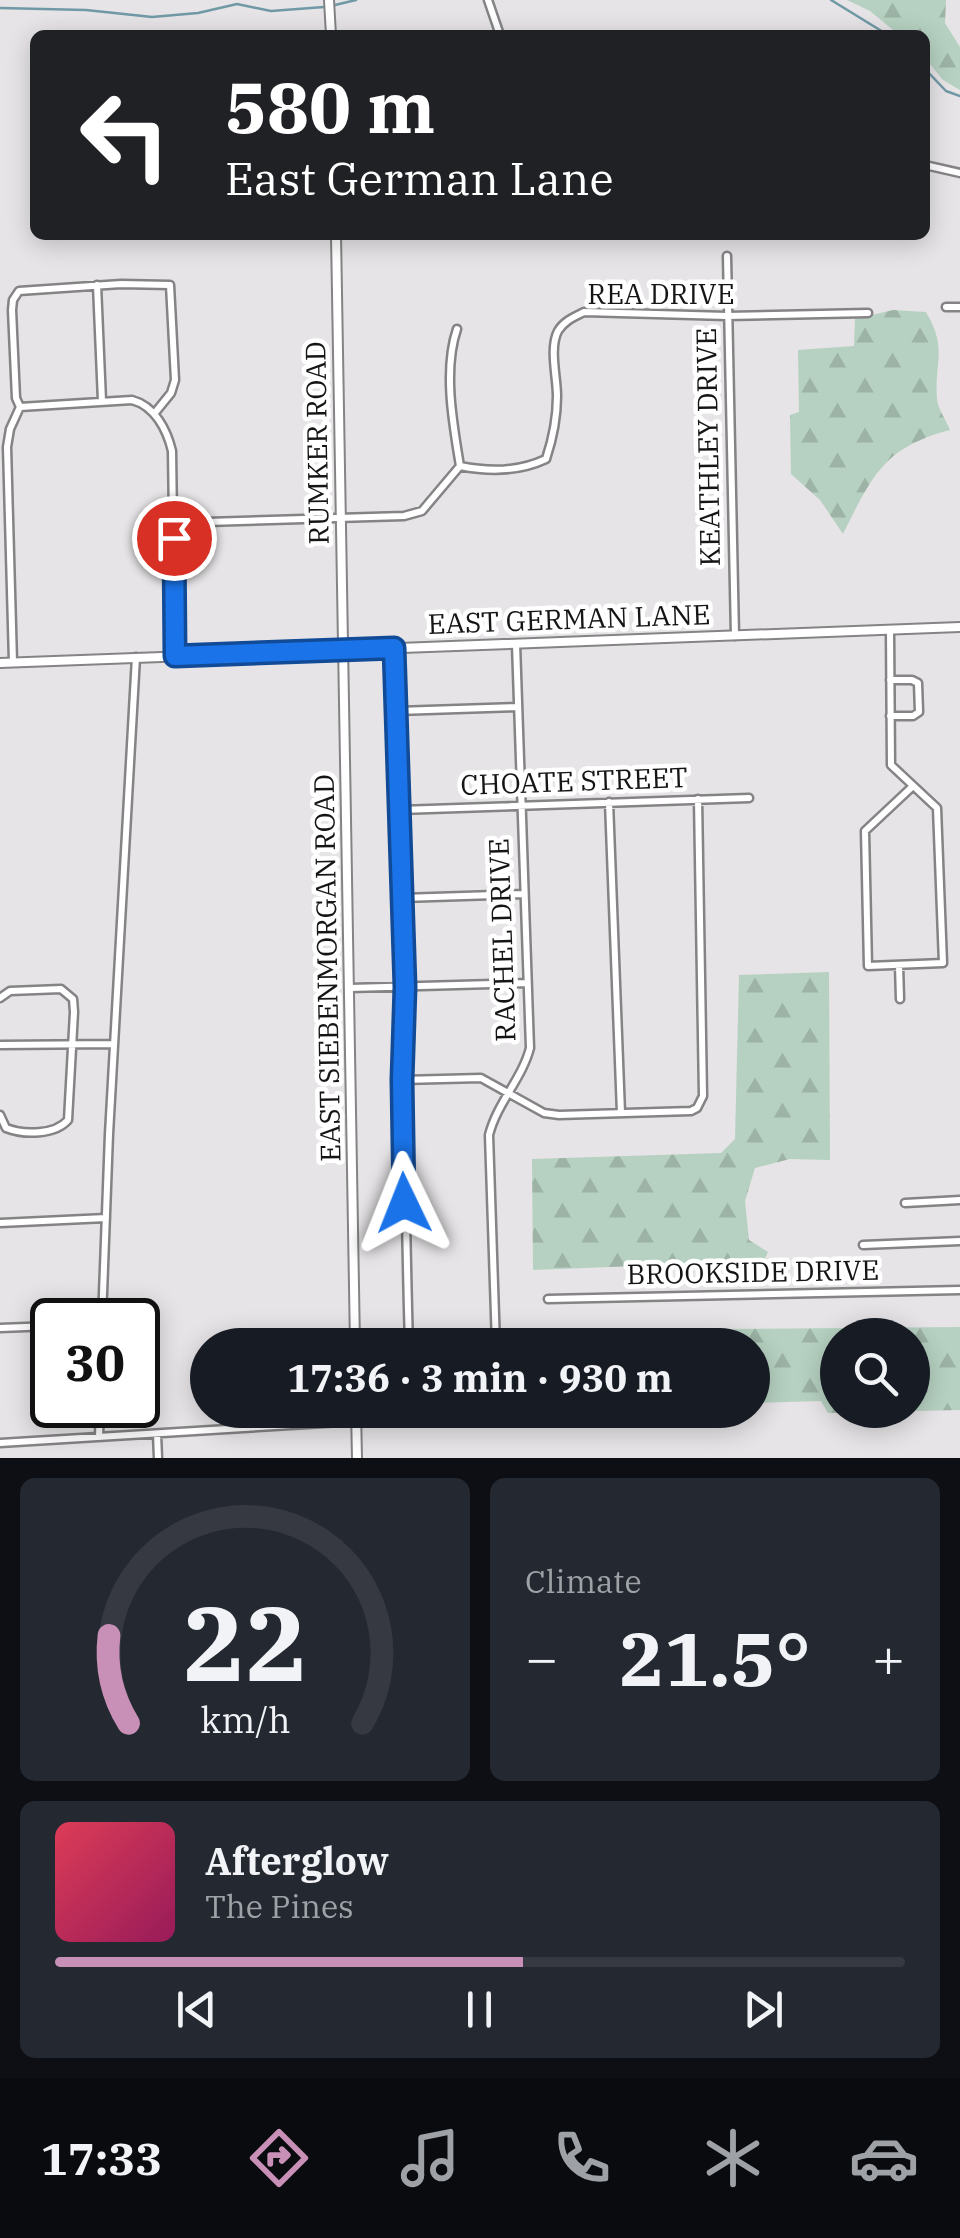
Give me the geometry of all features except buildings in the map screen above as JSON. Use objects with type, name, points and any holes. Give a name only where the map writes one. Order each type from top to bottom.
[{"type":"street","points":[[329,0],[331,30]]},
{"type":"street","points":[[488,0],[498,30]]},
{"type":"street","points":[[930,166],[960,173]]},
{"type":"street","name":"RUMKER ROAD","points":[[336,240],[344,649]]},
{"type":"street","name":"KEATHLEY DRIVE","points":[[726,256],[735,636]]},
{"type":"street","points":[[96,285],[102,401]]},
{"type":"street","points":[[13,662],[7,448],[10,428],[20,407],[16,398],[13,300],[24,290],[170,285],[175,380],[171,393],[154,414]]},
{"type":"street","points":[[946,307],[960,306]]},
{"type":"street","name":"REA DRIVE","points":[[460,466],[482,470],[526,468],[546,459],[554,436],[557,400],[554,345],[558,330],[584,312],[727,316],[868,313]]},
{"type":"street","points":[[174,523],[404,516],[422,511],[460,466],[451,348],[457,329]]},
{"type":"street","points":[[20,407],[140,402],[167,433],[172,451],[175,656]]},
{"type":"street","name":"EAST GERMAN LANE","points":[[0,663],[960,627]]},
{"type":"street","points":[[890,630],[891,765],[937,808],[940,819],[943,963],[868,966],[864,831],[913,786]]},
{"type":"street","name":"RACHEL DRIVE","points":[[495,1328],[489,1135],[493,1120],[526,1064],[530,1048],[516,644]]},
{"type":"street","points":[[394,648],[405,987],[402,1080],[409,1328]]},
{"type":"street","name":"EAST SIEBENMORGAN ROAD","points":[[344,649],[356,1328]]},
{"type":"street","points":[[103,1298],[136,658]]},
{"type":"street","points":[[890,680],[918,683],[918,712],[913,716],[890,716]]},
{"type":"street","points":[[397,711],[518,706]]},
{"type":"street","name":"CHOATE STREET","points":[[400,810],[750,798]]},
{"type":"street","points":[[402,1080],[481,1078],[544,1113],[697,1108],[703,1096],[698,799]]},
{"type":"street","points":[[609,802],[621,1113]]},
{"type":"street","points":[[402,898],[524,894]]},
{"type":"street","points":[[899,965],[900,999]]},
{"type":"street","points":[[350,988],[526,983]]},
{"type":"street","points":[[0,998],[10,991],[54,988],[68,992],[73,999],[68,1120],[64,1126],[50,1131],[12,1131],[0,1115]]},
{"type":"street","points":[[0,1044],[114,1044]]},
{"type":"street","points":[[905,1202],[960,1200]]},
{"type":"street","points":[[0,1223],[106,1218]]},
{"type":"street","name":"BROOKSIDE DRIVE","points":[[863,1245],[960,1241]]},
{"type":"street","name":"BROOKSIDE DRIVE","points":[[548,1300],[960,1290]]},
{"type":"street","points":[[0,1328],[30,1327]]},
{"type":"street","points":[[99,1428],[99,1437]]},
{"type":"street","points":[[0,1444],[249,1428]]},
{"type":"street","points":[[356,1428],[357,1458]]},
{"type":"street","points":[[157,1434],[158,1458]]},
{"type":"green space","points":[[847,0],[946,0],[945,23],[960,47],[960,90],[943,80],[930,64],[930,30],[893,30],[870,11]]},
{"type":"green space","points":[[893,310],[926,312],[933,325],[938,346],[937,399],[950,430],[895,455],[872,480],[843,534],[820,500],[791,474],[790,415],[799,412],[798,350],[854,346],[855,319]]},
{"type":"green space","points":[[829,972],[830,1160],[790,1159],[755,1168],[745,1201],[749,1240],[768,1252],[764,1261],[533,1270],[532,1159],[721,1153],[735,1139],[739,975]]},
{"type":"green space","points":[[930,1327],[960,1327],[960,1410],[930,1411]]},
{"type":"green space","points":[[820,1328],[820,1401],[770,1402],[770,1329]]},
{"type":"waterway","points":[[335,5],[356,0]]},
{"type":"waterway","points":[[831,0],[880,30]]},
{"type":"waterway","points":[[0,8],[86,10],[152,17],[198,13],[237,4],[271,11],[324,7]]},
{"type":"waterway","points":[[930,74],[946,91],[960,96]]},
{"type":"route","points":[[174,538],[175,656],[394,648],[405,987],[404,1203]]}]
